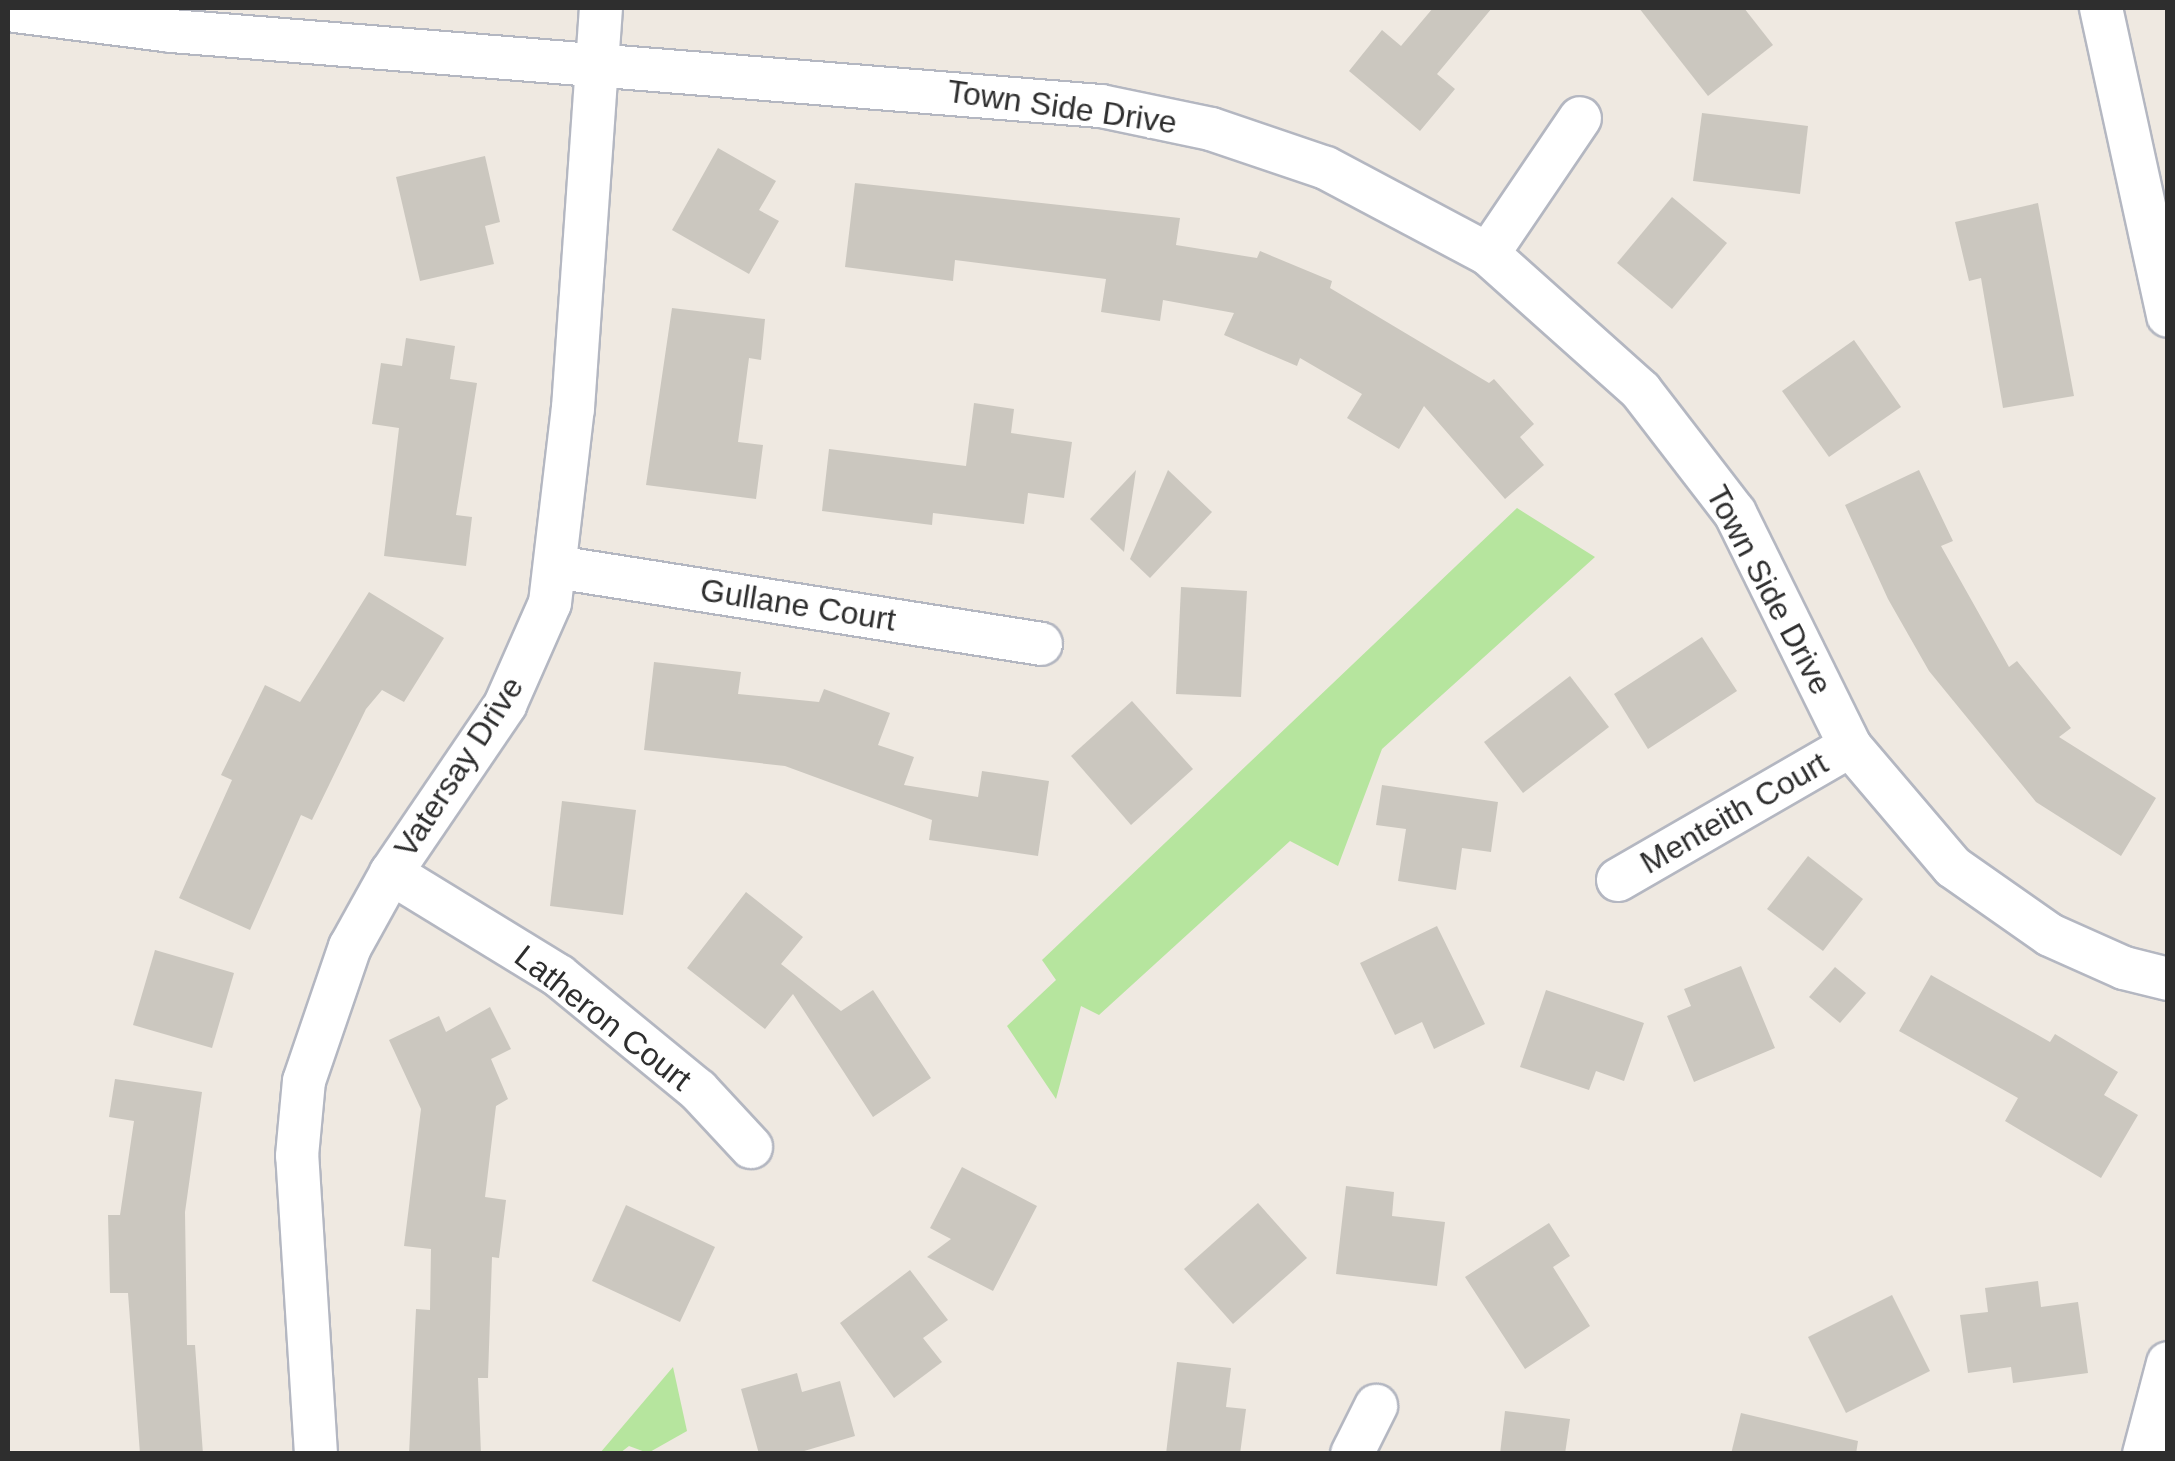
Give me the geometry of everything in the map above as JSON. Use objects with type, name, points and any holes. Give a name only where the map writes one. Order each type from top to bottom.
[{"type":"street","name":"Vatersay Drive","points":[[316,1454],[296,1156],[304,1081],[350,947],[391,873],[505,705],[550,603],[600,8]]},
{"type":"street","points":[[2101,8],[2168,316]]},
{"type":"street","name":"Town Side Drive","points":[[8,10],[172,32],[806,77],[1138,113],[1262,144],[1326,168],[1488,254],[1602,350],[1695,454],[1734,513],[1850,746],[1920,834],[1998,903],[2124,968],[2168,979]]},
{"type":"street","points":[[1488,254],[1580,118]]},
{"type":"street","name":"Gullane Court","points":[[556,567],[1041,644]]},
{"type":"street","name":"Menteith Court","points":[[1618,880],[1850,746]]},
{"type":"street","name":"Latheron Court","points":[[391,873],[558,976],[698,1090],[751,1147]]},
{"type":"street","points":[[2144,1454],[2168,1363]]},
{"type":"street","points":[[1352,1454],[1376,1406]]},
{"type":"green space","points":[[1517,508],[1595,557],[1382,749],[1338,866],[1290,841],[1099,1015],[1081,1006],[1056,1099],[1007,1026],[1056,980],[1042,960]]},
{"type":"green space","points":[[673,1367],[687,1431],[648,1453],[629,1446],[620,1453],[600,1453]]},
{"type":"building","points":[[1433,8],[1492,8],[1437,74],[1455,89],[1420,131],[1349,71],[1382,30],[1401,46]]},
{"type":"building","points":[[1639,8],[1744,8],[1773,45],[1708,96]]},
{"type":"building","points":[[1702,113],[1808,126],[1800,194],[1693,181]]},
{"type":"building","points":[[718,148],[776,181],[759,210],[779,221],[749,274],[672,230]]},
{"type":"building","points":[[485,156],[500,222],[485,226],[494,264],[420,281],[396,177]]},
{"type":"building","points":[[855,183],[1180,218],[1176,245],[1257,258],[1260,251],[1332,281],[1330,288],[1489,383],[1494,379],[1534,424],[1520,437],[1544,465],[1505,499],[1424,406],[1399,449],[1347,418],[1362,394],[1300,358],[1297,366],[1224,335],[1234,313],[1163,300],[1160,321],[1101,312],[1106,279],[955,260],[953,281],[845,267]]},
{"type":"building","points":[[1672,197],[1727,243],[1672,309],[1617,263]]},
{"type":"building","points":[[2038,203],[2074,396],[2003,408],[1981,278],[1969,281],[1955,222]]},
{"type":"building","points":[[672,308],[765,319],[761,360],[749,358],[738,442],[763,445],[756,499],[646,485]]},
{"type":"building","points":[[406,338],[455,346],[450,379],[477,383],[456,515],[472,517],[466,566],[384,556],[399,428],[372,424],[381,363],[402,366]]},
{"type":"building","points":[[1854,340],[1901,407],[1829,457],[1782,391]]},
{"type":"building","points":[[974,403],[1014,409],[1011,433],[1072,442],[1064,498],[1028,493],[1024,524],[933,513],[932,525],[822,511],[829,449],[966,466]]},
{"type":"building","points":[[1136,470],[1124,552],[1090,519]]},
{"type":"building","points":[[1168,470],[1212,512],[1150,578],[1130,559]]},
{"type":"building","points":[[1919,470],[1953,541],[1941,546],[2009,667],[2017,661],[2071,728],[2059,737],[2156,798],[2121,856],[2036,802],[1929,671],[1888,599],[1845,505]]},
{"type":"building","points":[[1181,587],[1247,591],[1241,697],[1176,694]]},
{"type":"building","points":[[369,592],[444,638],[404,702],[382,690],[366,709],[312,820],[301,815],[250,930],[179,898],[232,780],[221,775],[265,685],[300,702]]},
{"type":"building","points":[[1702,637],[1737,691],[1648,749],[1614,694]]},
{"type":"building","points":[[654,662],[741,672],[738,694],[819,702],[824,689],[890,713],[878,745],[914,757],[904,785],[978,797],[982,771],[1049,781],[1038,856],[929,840],[932,820],[785,766],[644,750]]},
{"type":"building","points":[[1570,676],[1609,727],[1523,793],[1484,742]]},
{"type":"building","points":[[1132,701],[1193,769],[1131,825],[1071,756]]},
{"type":"building","points":[[1382,785],[1498,802],[1491,852],[1462,848],[1456,890],[1398,881],[1406,829],[1376,825]]},
{"type":"building","points":[[562,801],[636,810],[623,915],[550,906]]},
{"type":"building","points":[[1808,856],[1863,899],[1823,951],[1767,909]]},
{"type":"building","points":[[746,892],[803,937],[781,964],[841,1011],[873,990],[931,1078],[873,1117],[793,994],[765,1029],[687,968]]},
{"type":"building","points":[[1437,926],[1485,1024],[1434,1049],[1422,1022],[1395,1035],[1360,963]]},
{"type":"building","points":[[155,950],[234,973],[212,1048],[133,1025]]},
{"type":"building","points":[[1741,966],[1775,1048],[1694,1082],[1667,1016],[1691,1006],[1684,989]]},
{"type":"building","points":[[1835,967],[1866,993],[1840,1023],[1809,997]]},
{"type":"building","points":[[1931,975],[2050,1042],[2055,1034],[2118,1072],[2104,1095],[2138,1115],[2101,1178],[2005,1121],[2018,1098],[1899,1031]]},
{"type":"building","points":[[1546,990],[1644,1023],[1624,1081],[1596,1071],[1589,1090],[1520,1067]]},
{"type":"building","points":[[490,1007],[511,1049],[491,1059],[508,1099],[496,1106],[485,1197],[506,1200],[499,1258],[492,1257],[488,1378],[478,1378],[481,1454],[409,1454],[416,1309],[430,1310],[431,1249],[404,1246],[421,1109],[389,1040],[439,1016],[446,1032]]},
{"type":"building","points":[[115,1079],[202,1092],[185,1212],[187,1345],[195,1345],[203,1454],[140,1454],[128,1293],[110,1293],[108,1215],[120,1215],[134,1121],[109,1117]]},
{"type":"building","points":[[962,1167],[1037,1206],[993,1291],[927,1257],[951,1239],[930,1228]]},
{"type":"building","points":[[1346,1186],[1394,1192],[1392,1216],[1445,1222],[1437,1286],[1336,1274]]},
{"type":"building","points":[[1258,1203],[1307,1258],[1233,1324],[1184,1269]]},
{"type":"building","points":[[626,1205],[715,1247],[680,1322],[592,1281]]},
{"type":"building","points":[[1549,1223],[1570,1256],[1553,1267],[1590,1326],[1525,1369],[1465,1277]]},
{"type":"building","points":[[910,1270],[948,1320],[923,1338],[942,1362],[894,1398],[840,1323]]},
{"type":"building","points":[[2038,1281],[2041,1307],[2078,1302],[2088,1373],[2013,1383],[2011,1367],[1968,1373],[1960,1315],[1988,1312],[1985,1288]]},
{"type":"building","points":[[1892,1295],[1930,1371],[1846,1413],[1808,1337]]},
{"type":"building","points":[[1177,1362],[1231,1368],[1226,1407],[1246,1409],[1240,1454],[1166,1454]]},
{"type":"building","points":[[797,1373],[802,1392],[840,1381],[855,1436],[794,1454],[759,1454],[741,1389]]},
{"type":"building","points":[[1505,1411],[1570,1419],[1565,1454],[1500,1454]]},
{"type":"building","points":[[1741,1413],[1858,1441],[1856,1454],[1731,1454]]}]
